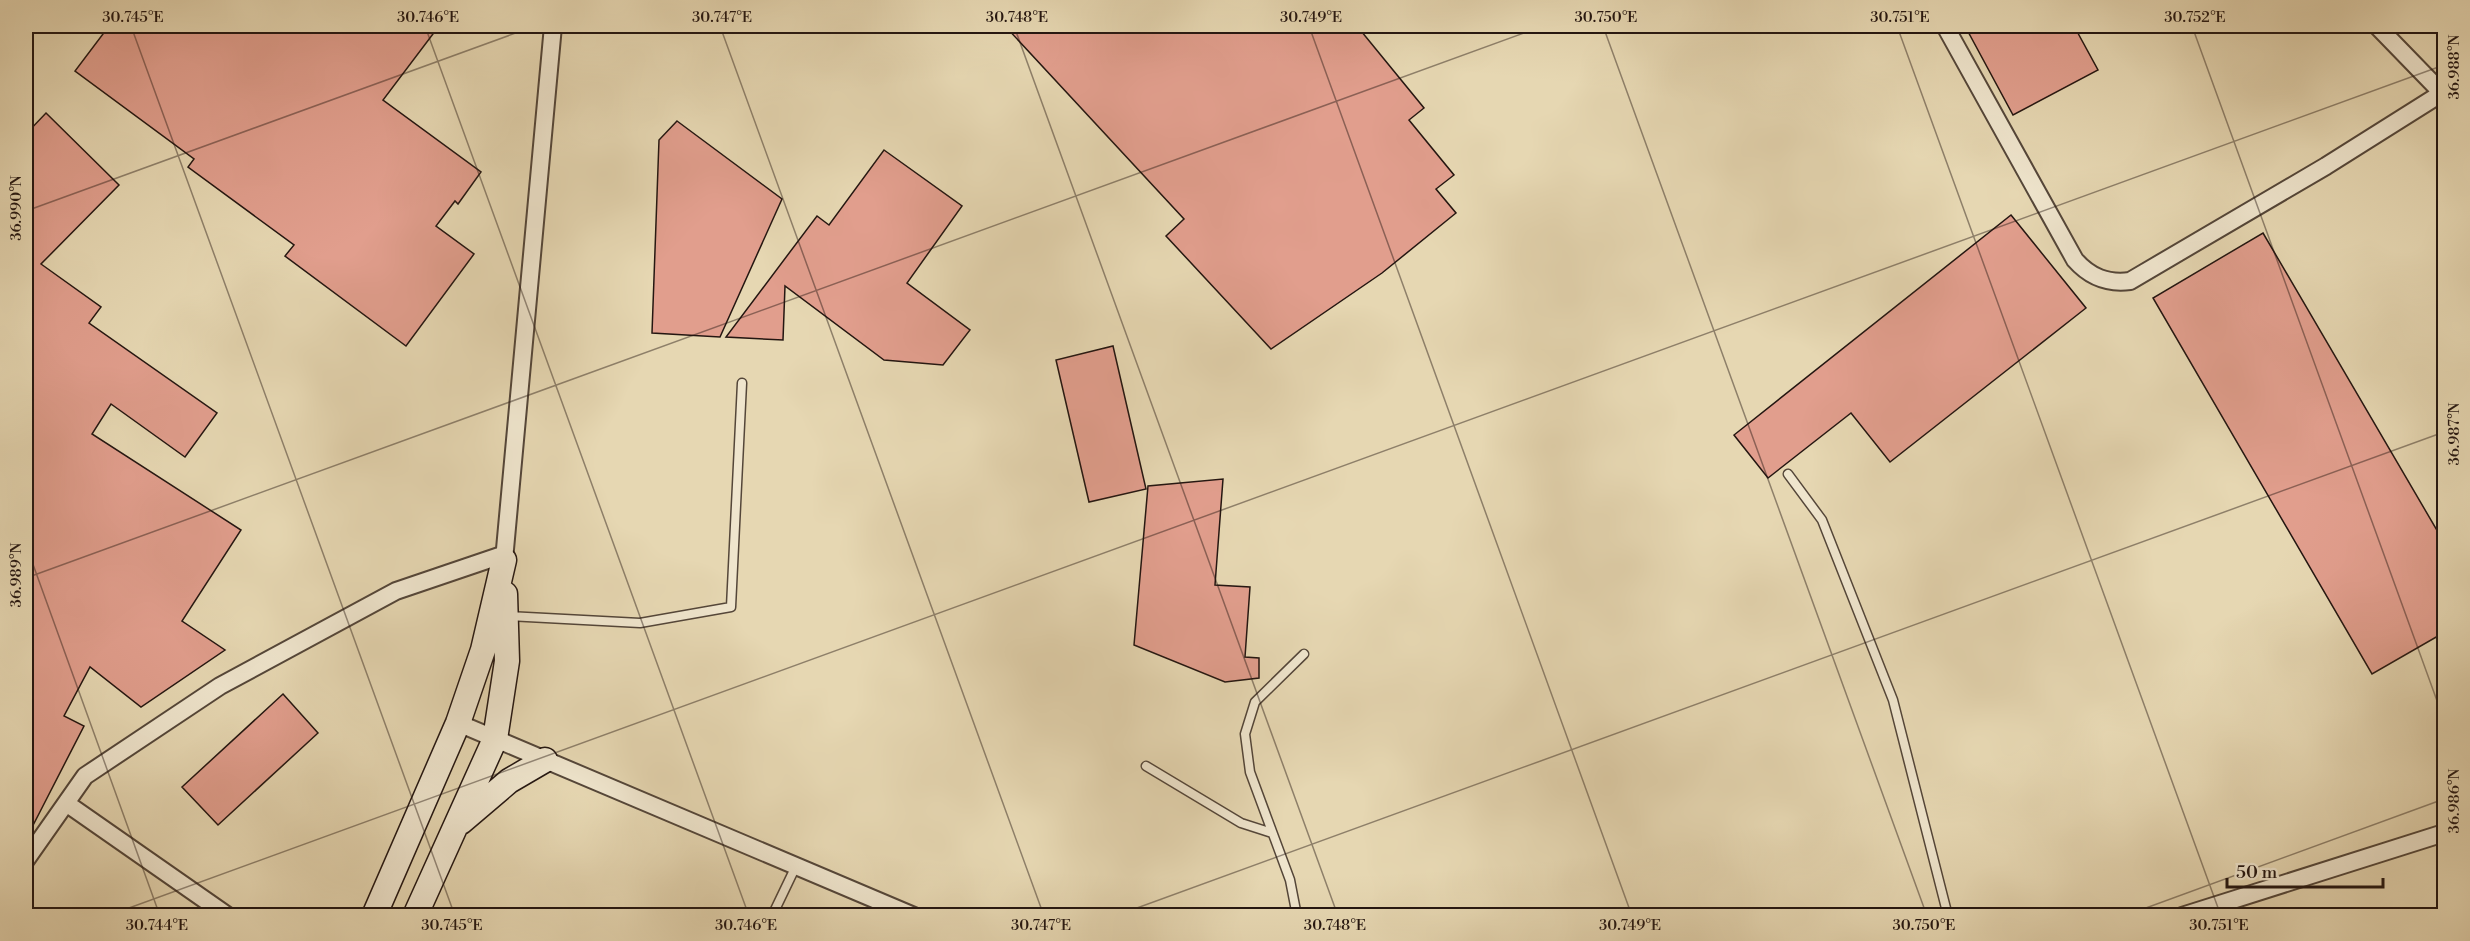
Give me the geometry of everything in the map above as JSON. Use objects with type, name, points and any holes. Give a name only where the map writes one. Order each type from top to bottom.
[{"type":"street","points":[[415,915],[495,739],[507,660],[505,557],[553,26]]},
{"type":"street","points":[[1945,26],[2075,260],[2092,275],[2112,282],[2130,281],[2326,166],[2443,94],[2377,26]]},
{"type":"street","points":[[374,915],[458,723],[483,650],[505,557]]},
{"type":"street","points":[[26,860],[85,776],[220,686],[396,591],[505,557]]},
{"type":"street","points":[[458,723],[914,915]]},
{"type":"street","points":[[454,828],[509,782],[545,760]]},
{"type":"street","points":[[66,803],[228,915]]},
{"type":"street","points":[[2182,915],[2445,833]]},
{"type":"lane","points":[[506,615],[640,623],[731,607],[742,383]]},
{"type":"lane","points":[[1788,474],[1822,520],[1893,700],[1948,915]]},
{"type":"lane","points":[[1298,915],[1290,880],[1250,772],[1245,745],[1246,723],[1255,702],[1304,654]]},
{"type":"lane","points":[[1146,766],[1241,824],[1272,832]]},
{"type":"lane","points":[[772,915],[796,866]]},
{"type":"building","points":[[109,26],[439,26],[383,100],[481,172],[458,204],[455,201],[436,226],[474,254],[406,346],[285,256],[294,245],[188,167],[194,159],[75,71]]},
{"type":"building","points":[[1005,26],[1357,26],[1424,108],[1409,120],[1454,175],[1436,189],[1456,213],[1382,273],[1271,349],[1166,236],[1184,219]]},
{"type":"building","points":[[1965,26],[2074,26],[2098,70],[2013,115]]},
{"type":"building","points":[[46,113],[119,185],[41,264],[101,307],[89,323],[217,413],[185,457],[111,404],[92,434],[241,530],[182,621],[225,650],[141,707],[90,667],[64,716],[84,726],[26,839],[26,134]]},
{"type":"building","points":[[677,121],[782,199],[720,337],[652,333],[659,140]]},
{"type":"building","points":[[884,150],[962,206],[907,283],[970,330],[943,365],[884,360],[785,286],[783,340],[726,337],[817,216],[829,225]]},
{"type":"building","points":[[2011,215],[2086,308],[1890,462],[1851,413],[1768,478],[1734,435]]},
{"type":"building","points":[[2263,233],[2445,544],[2445,632],[2372,674],[2153,298]]},
{"type":"building","points":[[1113,346],[1146,489],[1089,502],[1056,360]]},
{"type":"building","points":[[1223,479],[1215,585],[1250,587],[1245,657],[1259,658],[1259,678],[1225,682],[1134,645],[1148,486]]},
{"type":"building","points":[[283,694],[318,733],[218,825],[182,787]]}]
